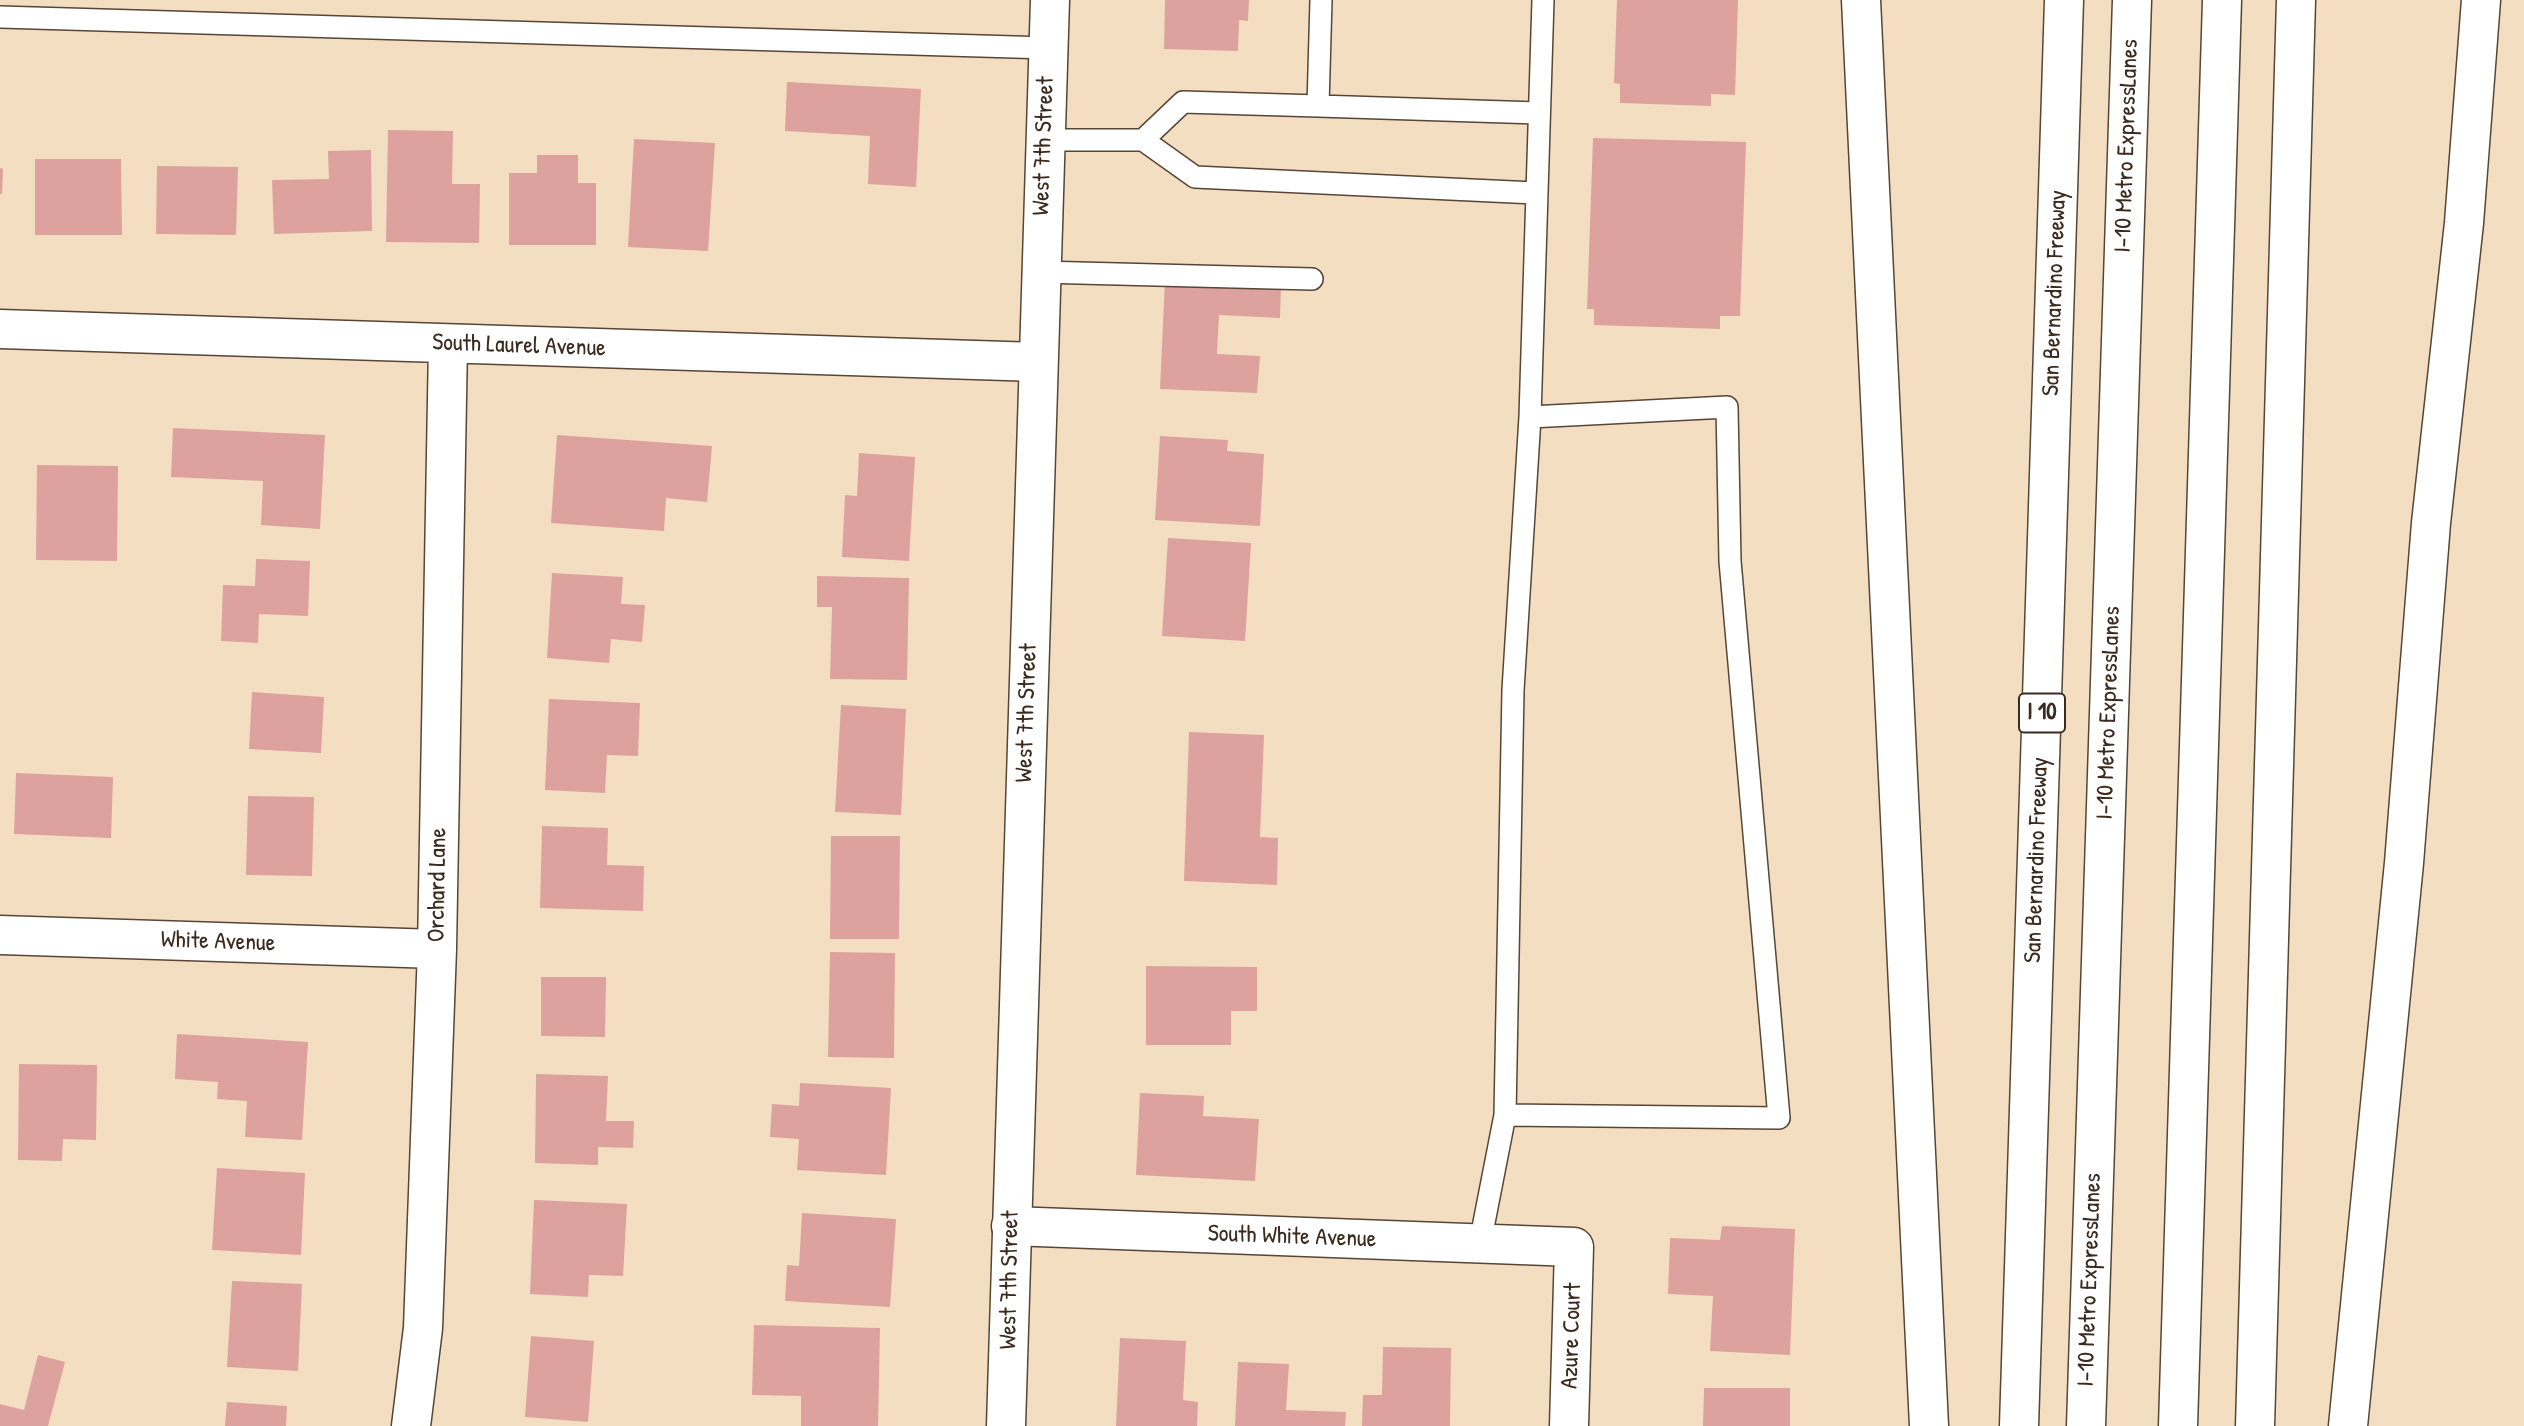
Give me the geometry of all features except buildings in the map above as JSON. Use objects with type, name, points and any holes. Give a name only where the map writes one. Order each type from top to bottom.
[{"type":"main road","name":"West 7th Street","points":[[1006,1426],[1050,0]]},
{"type":"main road","points":[[1861,0],[1929,1426]]},
{"type":"main road","name":"San Bernardino Freeway","points":[[2019,1426],[2064,0]]},
{"type":"main road","name":"I-10 Metro ExpressLanes","points":[[2086,1426],[2132,0]]},
{"type":"main road","points":[[2178,1426],[2222,0]]},
{"type":"main road","points":[[2255,1426],[2277,753],[2296,0]]},
{"type":"main road","points":[[2348,1426],[2404,863],[2431,523],[2464,223],[2481,0]]},
{"type":"main road","name":"South Laurel Avenue","points":[[0,329],[1038,362]]},
{"type":"main road","name":"Orchard Lane","points":[[411,1426],[424,1328],[437,949],[448,344]]},
{"type":"main road","name":"White Avenue","points":[[0,936],[437,949]]},
{"type":"main road","name":"South White Avenue","points":[[1011,1226],[1574,1247]]},
{"type":"main road","name":"Azure Court","points":[[1569,1426],[1574,1247]]},
{"type":"lane","points":[[1318,106],[1321,0]]},
{"type":"lane","points":[[1480,1244],[1505,1115],[1513,690],[1530,417],[1543,0]]},
{"type":"lane","points":[[0,17],[1048,48]]},
{"type":"lane","points":[[1143,140],[1183,102],[1538,113]]},
{"type":"lane","points":[[1045,140],[1143,140],[1195,177],[1535,193]]},
{"type":"lane","points":[[1040,272],[1311,279]]},
{"type":"lane","points":[[1505,1115],[1779,1118],[1730,561],[1727,407],[1530,417]]}]
